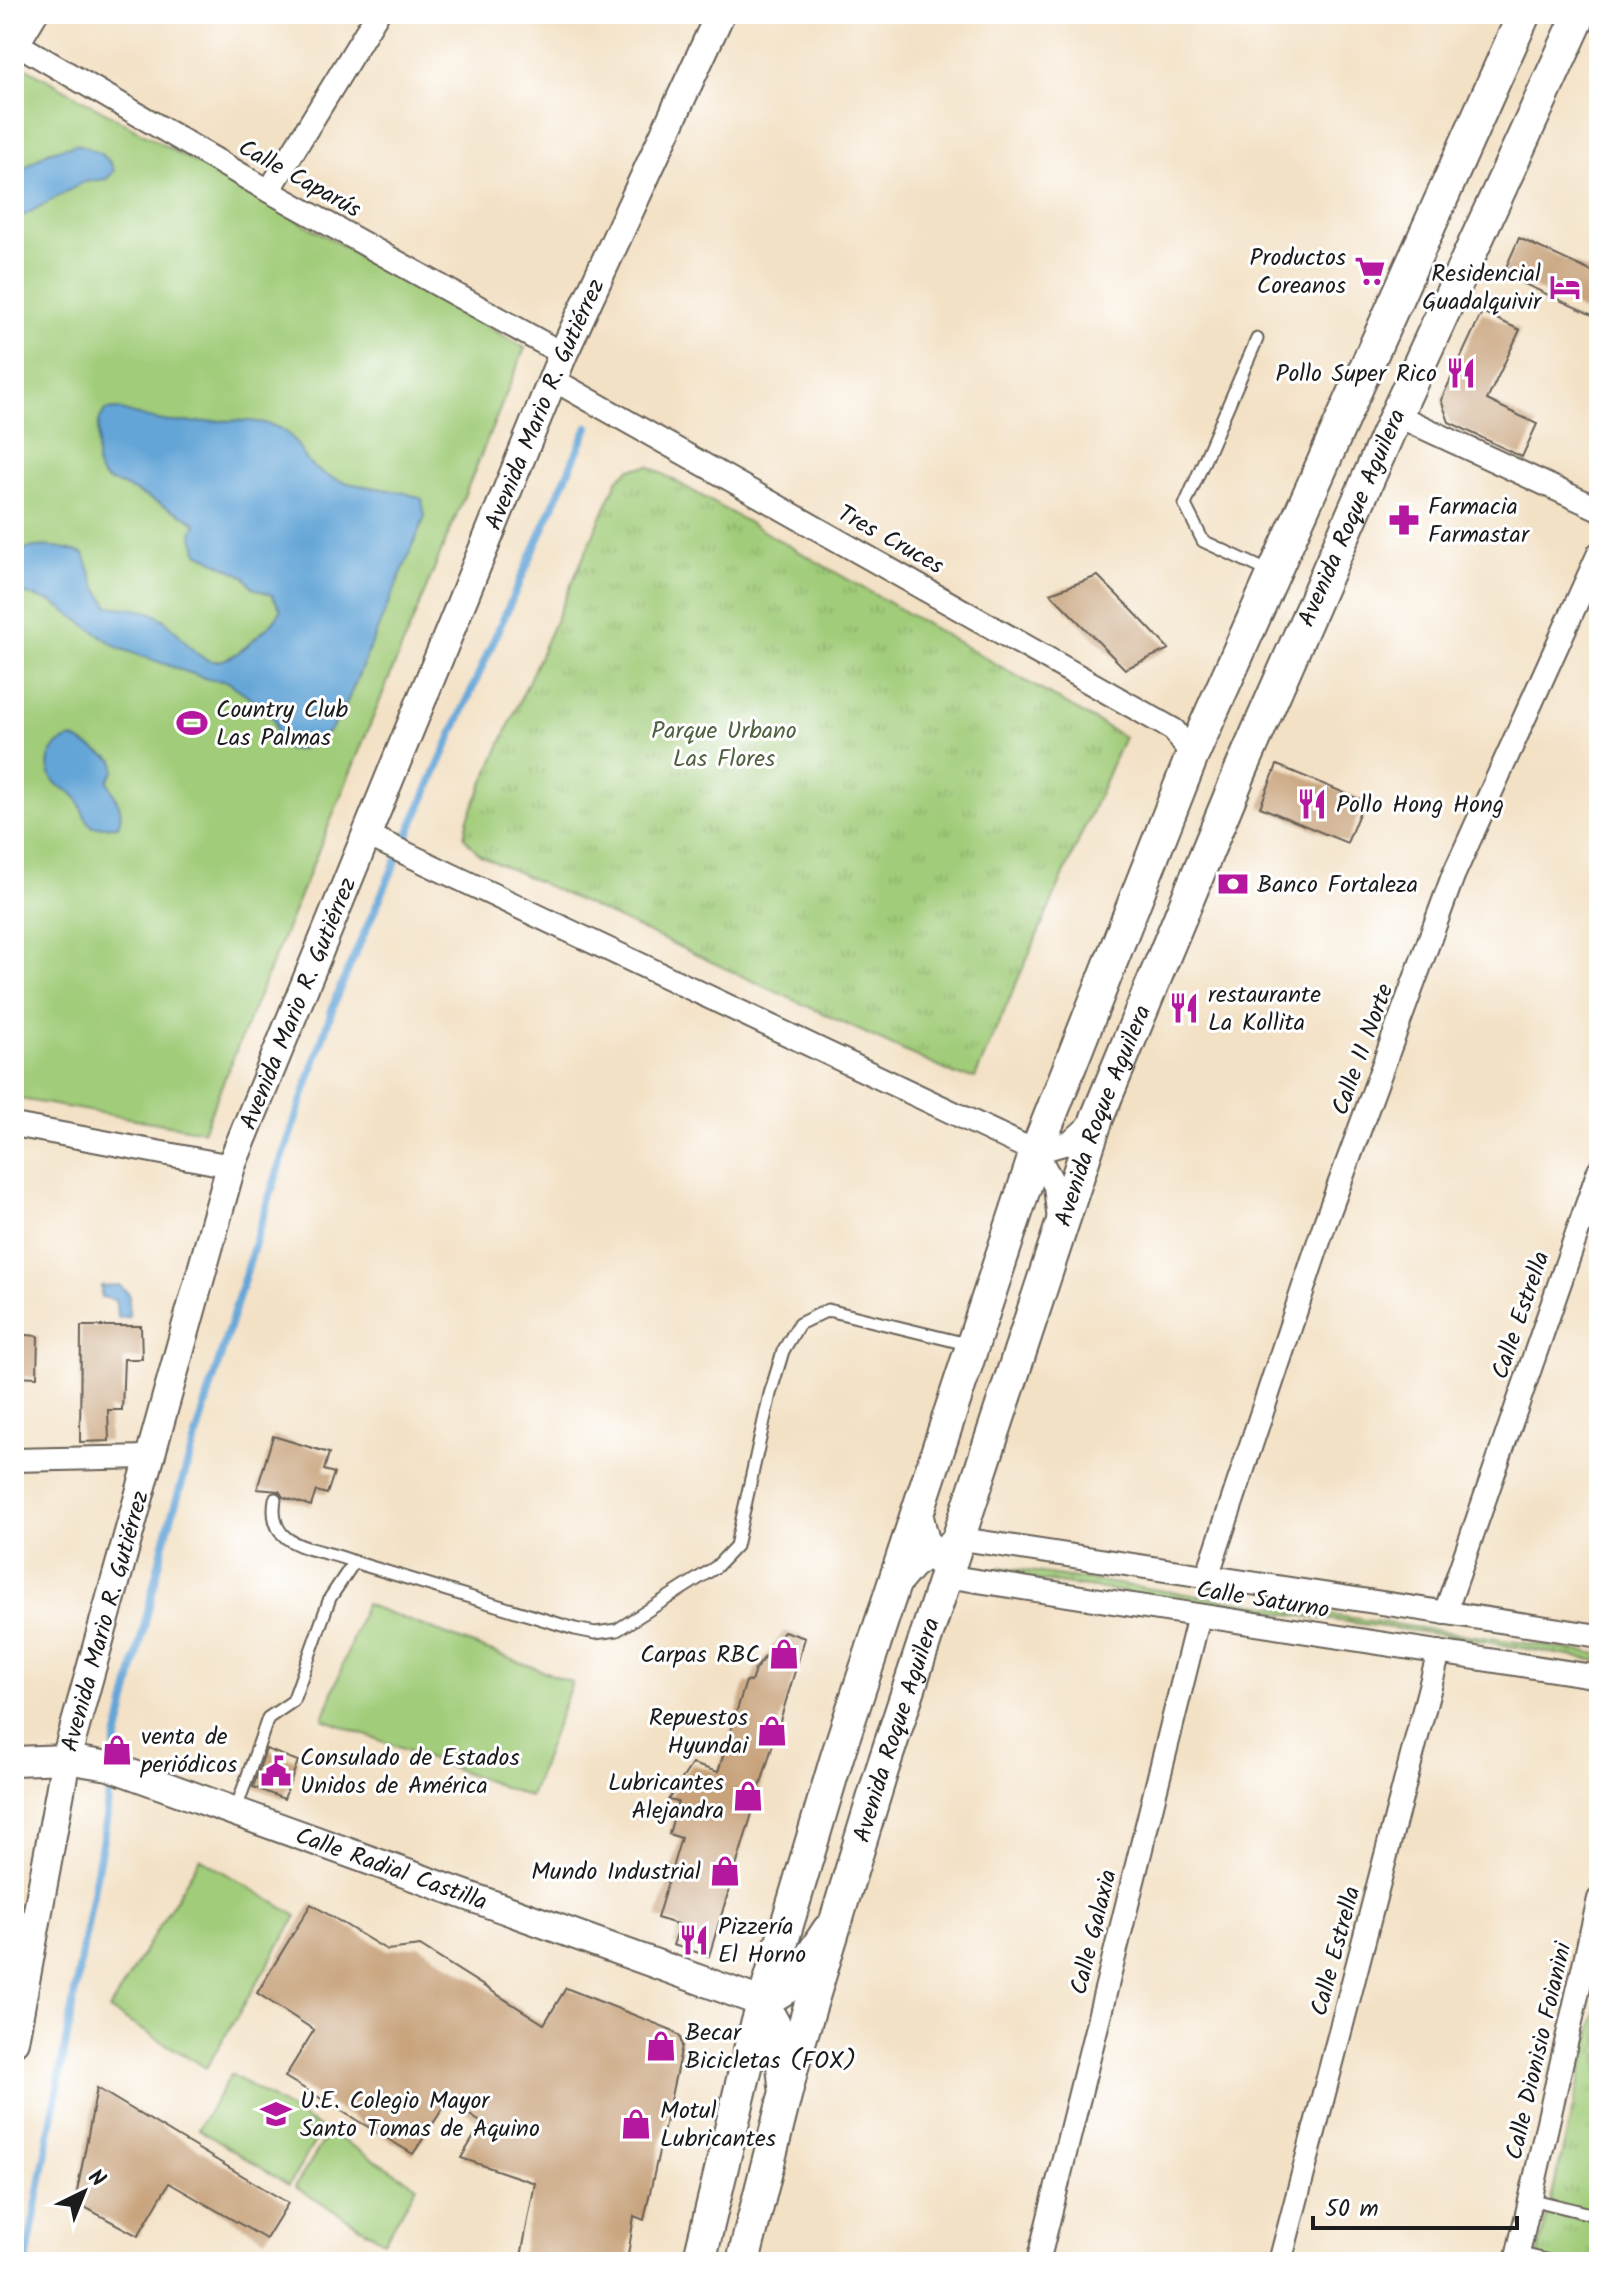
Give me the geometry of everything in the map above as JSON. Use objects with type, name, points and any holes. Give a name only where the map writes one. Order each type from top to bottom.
[{"type":"main road","name":"Avenida Roque Aguilera","points":[[699,2262],[764,2003],[837,1757],[1036,1152],[1192,756],[1524,14]]},
{"type":"main road","name":"Avenida Roque Aguilera","points":[[743,2262],[783,2103],[944,1556],[1097,1118],[1241,770],[1396,415],[1580,14]]},
{"type":"street","points":[[16,43],[36,14]]},
{"type":"street","points":[[269,191],[377,14]]},
{"type":"street","name":"Avenida Mario R. Gutiérrez","points":[[14,2041],[148,1457],[231,1166],[376,839],[559,367],[720,14]]},
{"type":"street","name":"Calle Caparús","points":[[16,43],[269,191],[559,367]]},
{"type":"street","name":"Tres Cruces","points":[[559,367],[1174,730],[1192,756]]},
{"type":"street","points":[[1396,415],[1599,509]]},
{"type":"street","name":"Calle 11 Norte","points":[[1207,1577],[1325,1223],[1453,876],[1599,553]]},
{"type":"street","points":[[376,839],[1036,1152],[1055,1186],[1059,1223]]},
{"type":"street","points":[[1036,1152],[1071,1142],[1097,1118]]},
{"type":"street","points":[[14,1125],[231,1166]]},
{"type":"street","name":"Calle Estrella","points":[[1445,1613],[1599,1170]]},
{"type":"street","points":[[14,1460],[148,1457]]},
{"type":"street","points":[[889,1599],[914,1567],[944,1556],[921,1516],[923,1494]]},
{"type":"street","name":"Calle Saturno","points":[[944,1556],[1207,1577],[1599,1636]]},
{"type":"street","name":"Calle Saturno","points":[[944,1556],[1199,1616],[1599,1677]]},
{"type":"street","name":"Calle Galaxia","points":[[1038,2262],[1199,1616]]},
{"type":"street","name":"Calle Estrella","points":[[1280,2262],[1439,1652]]},
{"type":"street","name":"Calle Radial Castilla","points":[[14,1761],[79,1760],[126,1772],[764,2003]]},
{"type":"street","name":"Calle Dionisio Foianini","points":[[1517,2258],[1599,1899]]},
{"type":"street","points":[[783,2103],[778,2028],[764,2003],[787,1989],[840,1909]]},
{"type":"lane","points":[[1257,339],[1185,505],[1203,541],[1273,573]]},
{"type":"lane","points":[[275,1499],[272,1517],[283,1538],[302,1548],[329,1551],[354,1562],[575,1629],[595,1633],[617,1630],[716,1567],[736,1546],[770,1394],[783,1351],[799,1324],[828,1310],[971,1345]]},
{"type":"lane","points":[[235,1811],[268,1718],[293,1701],[330,1598],[354,1562]]},
{"type":"lane","points":[[1530,2199],[1599,2216]]},
{"type":"lane","points":[[1517,2258],[1554,2262]]},
{"type":"green space","name":"Country Club Las Palmas","points":[[14,61],[525,348],[203,1131],[14,1098]]},
{"type":"green space","name":"Parque Urbano Las Flores","points":[[649,466],[1124,737],[975,1078],[956,1075],[480,855],[464,837],[468,818],[618,479],[630,469]]},
{"type":"green space","points":[[1000,1567],[1599,1654],[1599,1661],[1451,1636],[1006,1576],[998,1571]]},
{"type":"green space","points":[[365,1604],[572,1682],[530,1797],[323,1719]]},
{"type":"green space","points":[[200,1858],[297,1916],[206,2068],[109,2010]]},
{"type":"green space","points":[[1599,1999],[1599,2262],[1536,2262]]},
{"type":"green space","points":[[231,2074],[322,2129],[289,2185],[198,2129]]},
{"type":"green space","points":[[329,2132],[417,2186],[384,2241],[295,2187]]},
{"type":"water","points":[[77,144],[104,157],[114,171],[107,179],[84,182],[14,221],[14,175],[48,152]]},
{"type":"water","points":[[118,409],[165,421],[264,423],[286,432],[313,467],[322,473],[346,482],[422,499],[425,517],[348,700],[330,731],[299,750],[287,749],[277,735],[274,720],[264,707],[228,682],[207,679],[119,648],[52,602],[14,590],[14,546],[22,550],[53,547],[84,554],[95,585],[109,606],[152,613],[165,621],[196,652],[206,659],[219,661],[234,655],[252,641],[281,610],[272,595],[253,588],[244,576],[198,553],[192,533],[196,524],[189,518],[105,479],[97,463],[99,421],[106,410]]},
{"type":"water","points":[[74,738],[114,760],[115,770],[108,781],[120,809],[118,826],[93,827],[85,818],[77,798],[53,780],[48,765],[52,752],[61,743]]},
{"type":"water","points":[[119,1285],[129,1294],[129,1317],[118,1318],[115,1300],[101,1297],[101,1286]]},
{"type":"building","name":"Residencial Guadalquivir","points":[[1519,238],[1599,275],[1599,300],[1592,315],[1503,274]]},
{"type":"building","points":[[1482,312],[1520,330],[1487,400],[1537,424],[1522,457],[1449,422],[1441,400]]},
{"type":"building","points":[[1098,576],[1169,649],[1125,669],[1050,593]]},
{"type":"building","name":"Pollo Hong Hong","points":[[1277,765],[1364,801],[1347,843],[1260,807]]},
{"type":"building","points":[[81,1326],[141,1326],[142,1359],[124,1359],[122,1410],[108,1410],[109,1441],[80,1442]]},
{"type":"building","points":[[14,1334],[38,1336],[37,1377],[14,1376]]},
{"type":"building","points":[[273,1436],[329,1453],[324,1470],[334,1473],[327,1494],[316,1491],[311,1506],[283,1497],[279,1491],[257,1489]]},
{"type":"building","points":[[784,1631],[805,1638],[709,1956],[673,1945],[680,1925],[657,1918],[681,1838],[669,1834],[678,1802],[668,1800],[692,1764],[718,1772],[746,1681],[751,1682],[755,1670]]},
{"type":"building","points":[[266,1749],[298,1761],[284,1799],[253,1787]]},
{"type":"building","points":[[311,1904],[387,1950],[420,1946],[544,2024],[566,1988],[672,2030],[680,2037],[682,2046],[644,2220],[634,2216],[627,2262],[520,2262],[535,2183],[461,2158],[482,2123],[448,2101],[413,2154],[285,2077],[314,2030],[257,1993]]},
{"type":"building","points":[[97,2088],[288,2203],[266,2239],[169,2183],[138,2236],[75,2202]]},
{"type":"waterway","points":[[115,1747],[166,1535],[265,1210],[337,995],[588,427]]},
{"type":"waterway","points":[[26,2262],[106,1821],[109,1787]]},
{"type":"place","name":"Productos Coreanos","points":[[1370,271]]},
{"type":"place","name":"Residencial Guadalquivir","points":[[1565,287]]},
{"type":"place","name":"Pollo Super Rico","points":[[1461,373]]},
{"type":"place","name":"Farmacia Farmastar","points":[[1404,520]]},
{"type":"place","name":"Country Club Las Palmas","points":[[192,723]]},
{"type":"place","name":"Pollo Hong Hong","points":[[1312,804]]},
{"type":"place","name":"Banco Fortaleza","points":[[1233,884]]},
{"type":"place","name":"restaurante La Kollita","points":[[1184,1008]]},
{"type":"place","name":"Carpas RBC","points":[[784,1654]]},
{"type":"place","name":"Repuestos Hyundai","points":[[772,1731]]},
{"type":"place","name":"venta de periódicos","points":[[117,1750]]},
{"type":"place","name":"Consulado de Estados Unidos de América","points":[[276,1771]]},
{"type":"place","name":"Lubricantes Alejandra","points":[[748,1796]]},
{"type":"place","name":"Mundo Industrial","points":[[725,1871]]},
{"type":"place","name":"Pizzería El Horno","points":[[694,1940]]},
{"type":"place","name":"Becar Bicicletas (FOX)","points":[[661,2046]]},
{"type":"place","name":"U.E. Colegio Mayor Santo Tomas de Aquino","points":[[276,2114]]},
{"type":"place","name":"Motul Lubricantes","points":[[636,2124]]}]
